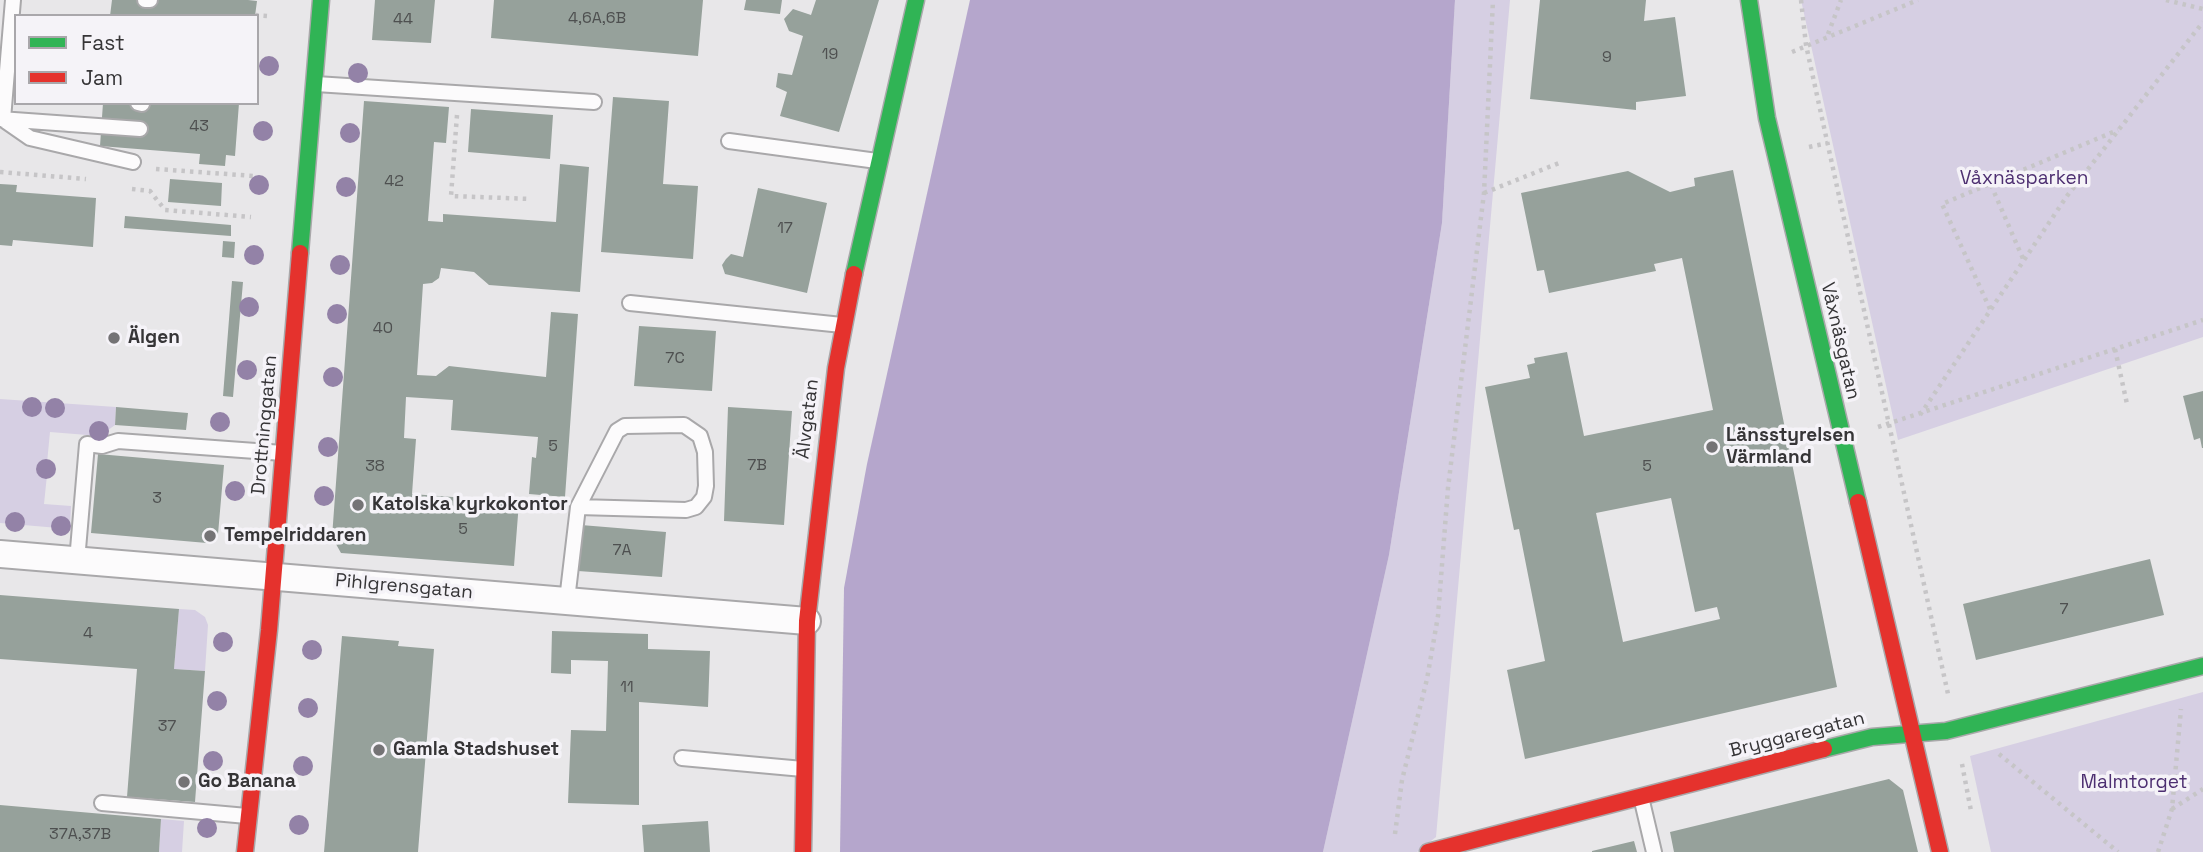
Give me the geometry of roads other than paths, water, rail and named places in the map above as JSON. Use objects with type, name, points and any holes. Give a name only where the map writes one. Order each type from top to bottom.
[{"type":"street","name":"Drottninggatan","points":[[245,852],[274,576],[321,0]]},
{"type":"street","name":"Älvgatan","points":[[803,852],[807,621],[822,480],[844,325],[916,0]]},
{"type":"street","name":"Våxnäsgatan","points":[[1749,0],[1756,59],[1840,438],[1940,852]]},
{"type":"street","name":"Pihlgrensgatan","points":[[0,554],[807,621]]},
{"type":"street","name":"Bryggaregatan","points":[[1428,852],[1872,737],[1913,736],[1955,729],[2203,666]]},
{"type":"lane","points":[[1,119],[10,92],[13,0]]},
{"type":"lane","points":[[314,84],[594,102]]},
{"type":"lane","points":[[1,119],[140,129]]},
{"type":"lane","points":[[1,119],[30,138],[133,162]]},
{"type":"lane","points":[[729,141],[879,161]]},
{"type":"lane","points":[[630,303],[844,325]]},
{"type":"lane","points":[[567,600],[578,507],[620,428],[684,425],[700,436],[705,452],[706,486],[704,498],[696,507],[686,510],[578,507]]},
{"type":"lane","points":[[77,561],[87,444],[102,446],[118,441],[284,453]]},
{"type":"lane","points":[[682,758],[804,769]]},
{"type":"lane","points":[[1640,795],[1654,852]]},
{"type":"lane","points":[[102,803],[248,816]]},
{"type":"place","name":"Älgen","points":[[114,338]]},
{"type":"place","name":"Länsstyrelsen Värmland","points":[[1712,447]]},
{"type":"place","name":"Katolska kyrkokontor","points":[[358,505]]},
{"type":"place","name":"Tempelriddaren","points":[[210,536]]},
{"type":"place","name":"Gamla Stadshuset","points":[[379,750]]},
{"type":"place","name":"Go Banana","points":[[184,782]]},
{"type":"park label","name":"Våxnäsparken","points":[[2024,179]]},
{"type":"park label","name":"Malmtorget","points":[[2134,783]]}]
